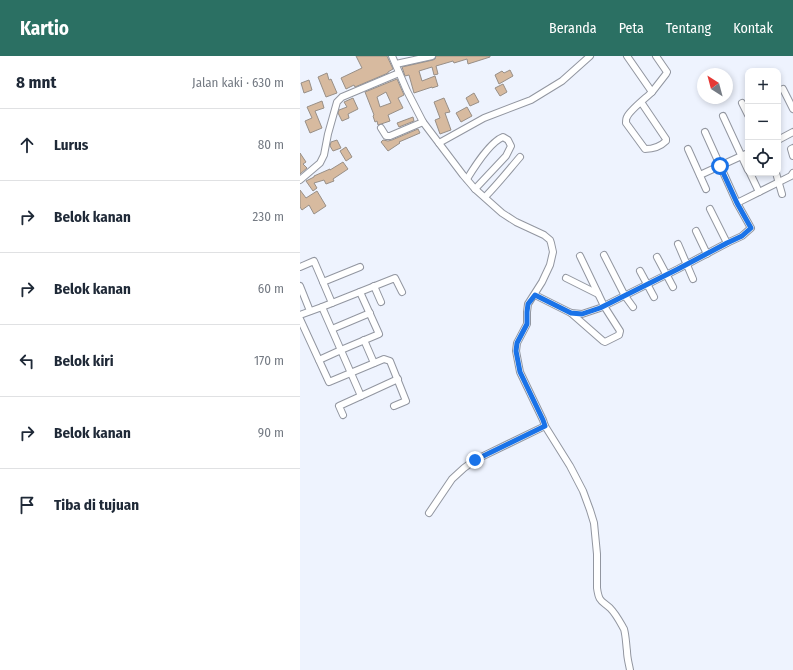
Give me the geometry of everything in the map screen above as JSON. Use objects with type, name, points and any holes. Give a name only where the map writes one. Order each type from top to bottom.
[{"type":"street","points":[[392,56],[411,101],[423,122],[458,170],[502,213],[510,219],[544,235],[550,240],[554,252],[550,265],[535,295],[528,304],[527,324],[517,343],[516,351],[520,372],[545,426],[570,466],[583,491],[590,510],[594,523],[597,554],[597,594],[601,602],[609,607],[617,616],[625,631],[630,670]]},
{"type":"street","points":[[396,64],[432,56]]},
{"type":"street","points":[[439,143],[484,118],[531,100],[562,81],[590,56]]},
{"type":"street","points":[[627,56],[652,92]]},
{"type":"street","points":[[641,102],[666,139],[666,141],[661,145],[650,149],[645,148],[626,123],[626,117],[641,102],[652,92],[667,72],[656,56]]},
{"type":"street","points":[[300,180],[320,163],[324,155],[337,102],[342,97],[399,73]]},
{"type":"street","points":[[783,89],[793,108]]},
{"type":"street","points":[[742,104],[745,110]]},
{"type":"street","points":[[723,116],[745,164]]},
{"type":"street","points":[[381,128],[386,136],[390,136],[423,122]]},
{"type":"street","points":[[571,313],[582,314],[604,306],[742,236],[751,228],[737,203],[705,132]]},
{"type":"street","points":[[781,138],[793,132]]},
{"type":"street","points":[[467,179],[474,166],[492,144],[503,137],[508,140],[512,146],[506,156],[476,189]]},
{"type":"street","points":[[793,148],[791,149],[793,156]]},
{"type":"street","points":[[688,149],[706,189]]},
{"type":"street","points":[[700,176],[745,154]]},
{"type":"street","points":[[485,197],[520,157]]},
{"type":"street","points":[[737,203],[793,174]]},
{"type":"street","points":[[751,176],[758,192]]},
{"type":"street","points":[[777,176],[782,194]]},
{"type":"street","points":[[710,209],[727,243]]},
{"type":"street","points":[[696,231],[706,254]]},
{"type":"street","points":[[678,244],[694,279]]},
{"type":"street","points":[[604,255],[624,296],[633,307]]},
{"type":"street","points":[[535,295],[571,313],[605,342],[619,335],[620,331],[604,306],[580,256]]},
{"type":"street","points":[[657,257],[673,286]]},
{"type":"street","points":[[300,267],[314,261],[332,303]]},
{"type":"street","points":[[322,282],[360,267]]},
{"type":"street","points":[[640,271],[654,297]]},
{"type":"street","points":[[300,315],[395,278],[402,292]]},
{"type":"street","points":[[566,278],[598,294]]},
{"type":"street","points":[[300,286],[310,311]]},
{"type":"street","points":[[374,286],[381,302]]},
{"type":"street","points":[[319,360],[379,334],[360,292]]},
{"type":"street","points":[[322,307],[361,396]]},
{"type":"street","points":[[332,329],[370,313]]},
{"type":"street","points":[[300,319],[329,382],[384,359],[390,362],[406,401],[394,406]]},
{"type":"street","points":[[364,340],[374,363]]},
{"type":"street","points":[[343,415],[339,406],[398,379]]},
{"type":"street","points":[[430,513],[452,479],[464,468],[475,460],[545,426]]},
{"type":"building","points":[[356,56],[387,56],[393,69],[388,73],[355,87],[354,85],[346,89],[341,78],[362,68]]},
{"type":"building","points":[[436,56],[490,57],[468,64],[467,59],[436,66],[438,74],[434,75],[432,67],[419,71],[422,81],[435,76],[438,86],[414,93],[409,75],[405,76],[402,67],[433,60]]},
{"type":"building","points":[[510,70],[513,76],[499,84],[495,75],[502,71],[504,73]]},
{"type":"building","points":[[327,73],[329,80],[331,79],[337,93],[326,97],[318,77]]},
{"type":"building","points":[[397,79],[404,95],[398,98],[403,108],[388,115],[390,121],[378,125],[377,121],[375,122],[374,115],[365,92]],"holes":[[[386,92],[391,103],[380,107],[377,97]]]},
{"type":"building","points":[[309,80],[312,90],[304,93],[301,83]]},
{"type":"building","points":[[503,84],[507,92],[500,96],[495,88]]},
{"type":"building","points":[[474,93],[479,102],[470,106],[466,98]]},
{"type":"building","points":[[353,98],[358,109],[348,114],[349,118],[342,121],[338,113],[339,110],[347,107],[344,102]]},
{"type":"building","points":[[444,98],[450,112],[445,113],[451,130],[440,134],[435,120],[440,118],[434,102]]},
{"type":"building","points":[[322,101],[324,108],[315,111],[322,128],[310,133],[305,121],[312,118],[307,107]]},
{"type":"building","points":[[467,107],[472,116],[461,122],[456,113]]},
{"type":"building","points":[[413,117],[414,121],[399,127],[397,123]]},
{"type":"building","points":[[418,129],[420,133],[399,142],[400,143],[388,151],[381,142],[383,140],[392,140]]},
{"type":"building","points":[[337,140],[341,148],[333,151],[330,146],[331,142]]},
{"type":"building","points":[[346,147],[352,157],[346,161],[340,151]]},
{"type":"building","points":[[300,153],[306,162],[303,164],[307,168],[300,174]]},
{"type":"building","points":[[343,162],[348,169],[333,179],[334,181],[326,184],[324,180],[314,183],[317,188],[313,191],[306,181]]},
{"type":"building","points":[[300,190],[306,198],[317,191],[326,206],[314,214],[309,205],[302,210],[300,207]]},
{"type":"route","points":[[475,460],[545,426],[520,372],[516,351],[519,338],[526,328],[528,304],[535,295],[571,313],[582,314],[600,308],[678,269],[742,236],[751,228],[737,203],[720,166]]}]
